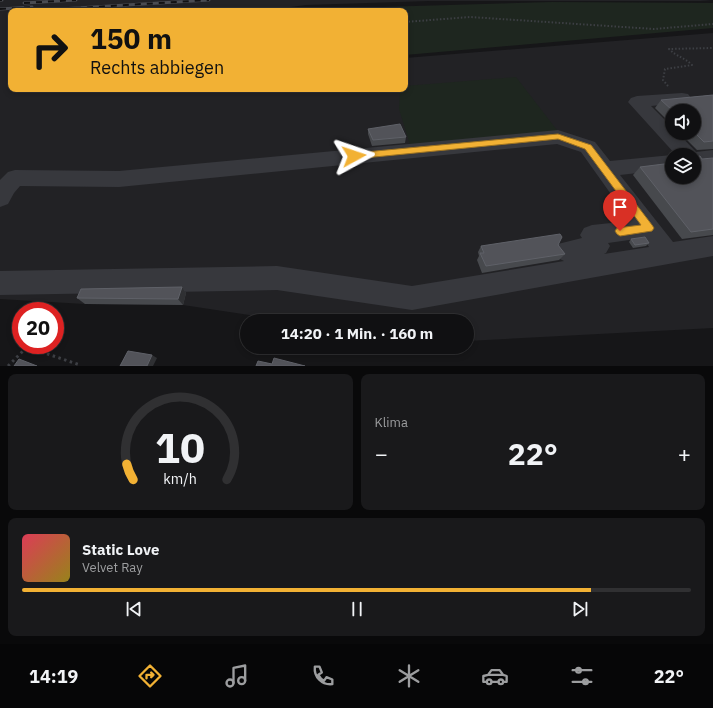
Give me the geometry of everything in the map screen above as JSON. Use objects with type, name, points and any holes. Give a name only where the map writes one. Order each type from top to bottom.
[{"type":"lane","points":[[681,148],[637,102],[682,98]]},
{"type":"lane","points":[[0,196],[15,178],[119,179],[558,137],[588,147],[668,254]]},
{"type":"lane","points":[[701,159],[713,158]]},
{"type":"lane","points":[[604,169],[665,163]]},
{"type":"lane","points":[[566,251],[598,246],[592,235],[649,228]]},
{"type":"lane","points":[[0,283],[277,278],[412,298],[713,246]]},
{"type":"path","points":[[408,22],[470,17],[654,29],[713,24]]},
{"type":"path","points":[[682,98],[666,85],[663,80],[665,69],[692,65],[685,58],[678,57],[669,49],[687,48],[697,50],[713,48]]},
{"type":"path","points":[[8,366],[27,347],[80,364]]},
{"type":"shaded area","points":[[0,0],[713,0],[429,1],[306,5],[283,8],[8,8],[8,92],[408,92],[408,58],[713,33],[713,328],[474,341],[474,314],[243,314],[183,305],[85,304],[0,299]]},
{"type":"shaded area","points":[[552,2],[713,3],[713,28],[408,55],[408,8],[345,8]]},
{"type":"shaded area","points":[[516,77],[560,134],[411,148],[399,109],[400,92],[408,92],[408,86]]},
{"type":"building","points":[[713,95],[713,141],[704,142],[701,139],[701,104],[665,104],[661,100]]},
{"type":"building","points":[[400,124],[406,137],[373,140],[368,129]]},
{"type":"building","points":[[701,158],[702,159],[713,158],[713,229],[691,232],[640,167],[665,164],[665,184],[701,184]]},
{"type":"building","points":[[560,234],[562,237],[558,245],[565,254],[486,266],[480,253],[484,253],[481,246]]},
{"type":"building","points":[[645,237],[649,243],[635,245],[631,239]]},
{"type":"building","points":[[182,287],[178,299],[77,298],[81,289]]},
{"type":"building","points":[[128,351],[152,355],[147,366],[120,366]]},
{"type":"building","points":[[274,358],[305,366],[256,366],[258,361],[272,364]]},
{"type":"building","points":[[19,359],[37,366],[14,366]]},
{"type":"railway","points":[[24,3],[76,0]]},
{"type":"railway","points":[[77,8],[209,0]]},
{"type":"railway","points":[[16,8],[32,7]]},
{"type":"railway","points":[[0,9],[8,8]]},
{"type":"route","points":[[354,156],[558,137],[588,147],[649,228],[620,231]]}]
